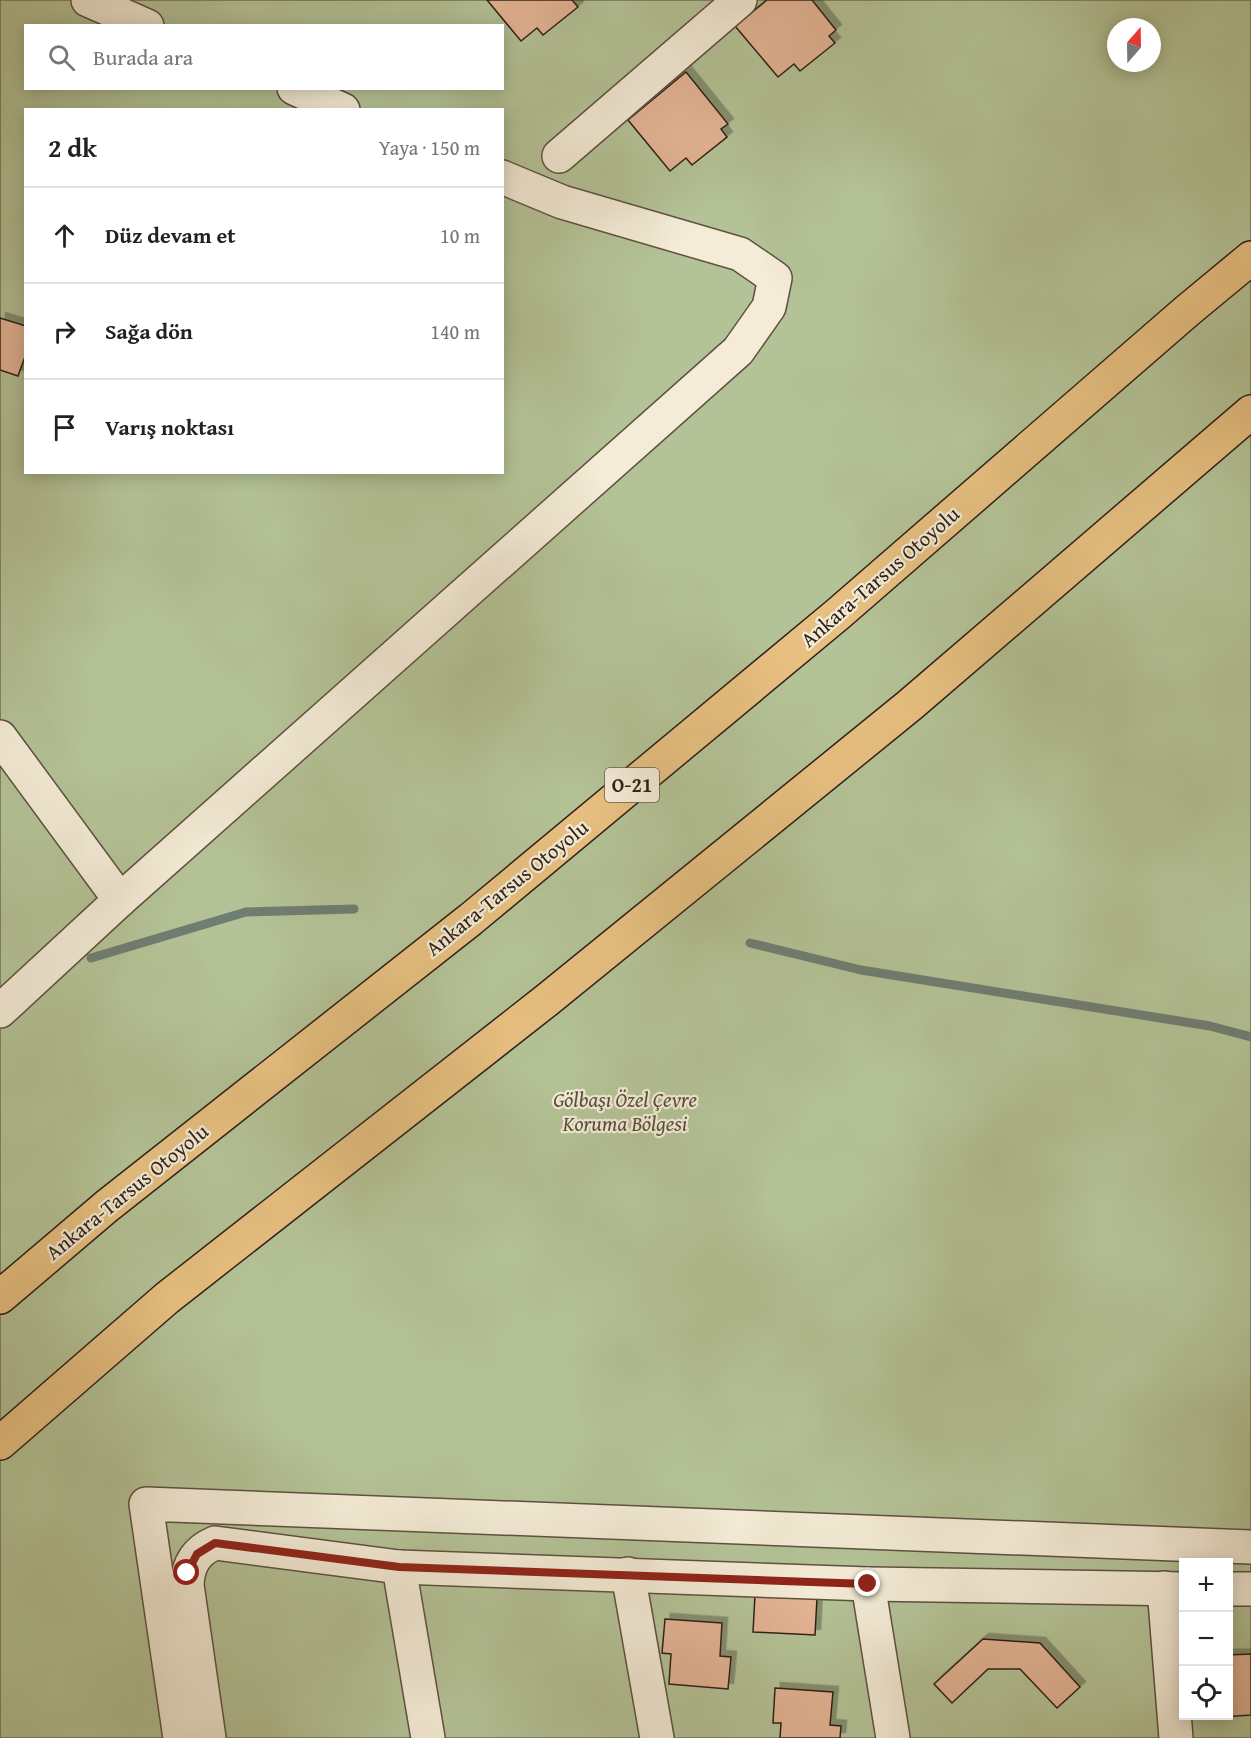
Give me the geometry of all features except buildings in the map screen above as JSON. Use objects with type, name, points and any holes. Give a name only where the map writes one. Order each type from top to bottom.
[{"type":"highway","name":"Ankara-Tarsus Otoyolu","points":[[0,1297],[107,1206],[471,919],[838,614],[1187,310],[1251,258]]},
{"type":"highway","points":[[0,1443],[167,1298],[547,1000],[910,705],[1251,412]]},
{"type":"street","points":[[88,0],[142,24]]},
{"type":"street","points":[[559,156],[740,0]]},
{"type":"street","points":[[298,90],[339,108]]},
{"type":"street","points":[[0,1011],[120,900],[738,351],[769,307],[775,278],[740,254],[562,201],[504,178]]},
{"type":"street","points":[[0,737],[120,900]]},
{"type":"street","points":[[180,1738],[146,1504],[1251,1548]]},
{"type":"street","points":[[209,1738],[187,1573],[197,1554],[215,1543],[399,1567],[868,1584],[1174,1588],[1176,1738]]},
{"type":"street","points":[[399,1567],[428,1738]]},
{"type":"street","points":[[628,1574],[657,1738]]},
{"type":"street","points":[[868,1584],[893,1738]]},
{"type":"street","points":[[1233,1589],[1251,1589]]},
{"type":"green space","name":"Gölbaşı Özel Çevre Koruma Bölgesi","points":[[0,0],[1251,0],[1251,1738],[0,1738]]},
{"type":"waterway","points":[[91,958],[246,912],[354,909]]},
{"type":"waterway","points":[[750,943],[861,970],[1210,1026],[1251,1037]]},
{"type":"route","points":[[187,1573],[197,1554],[215,1543],[399,1567],[868,1584]]}]
